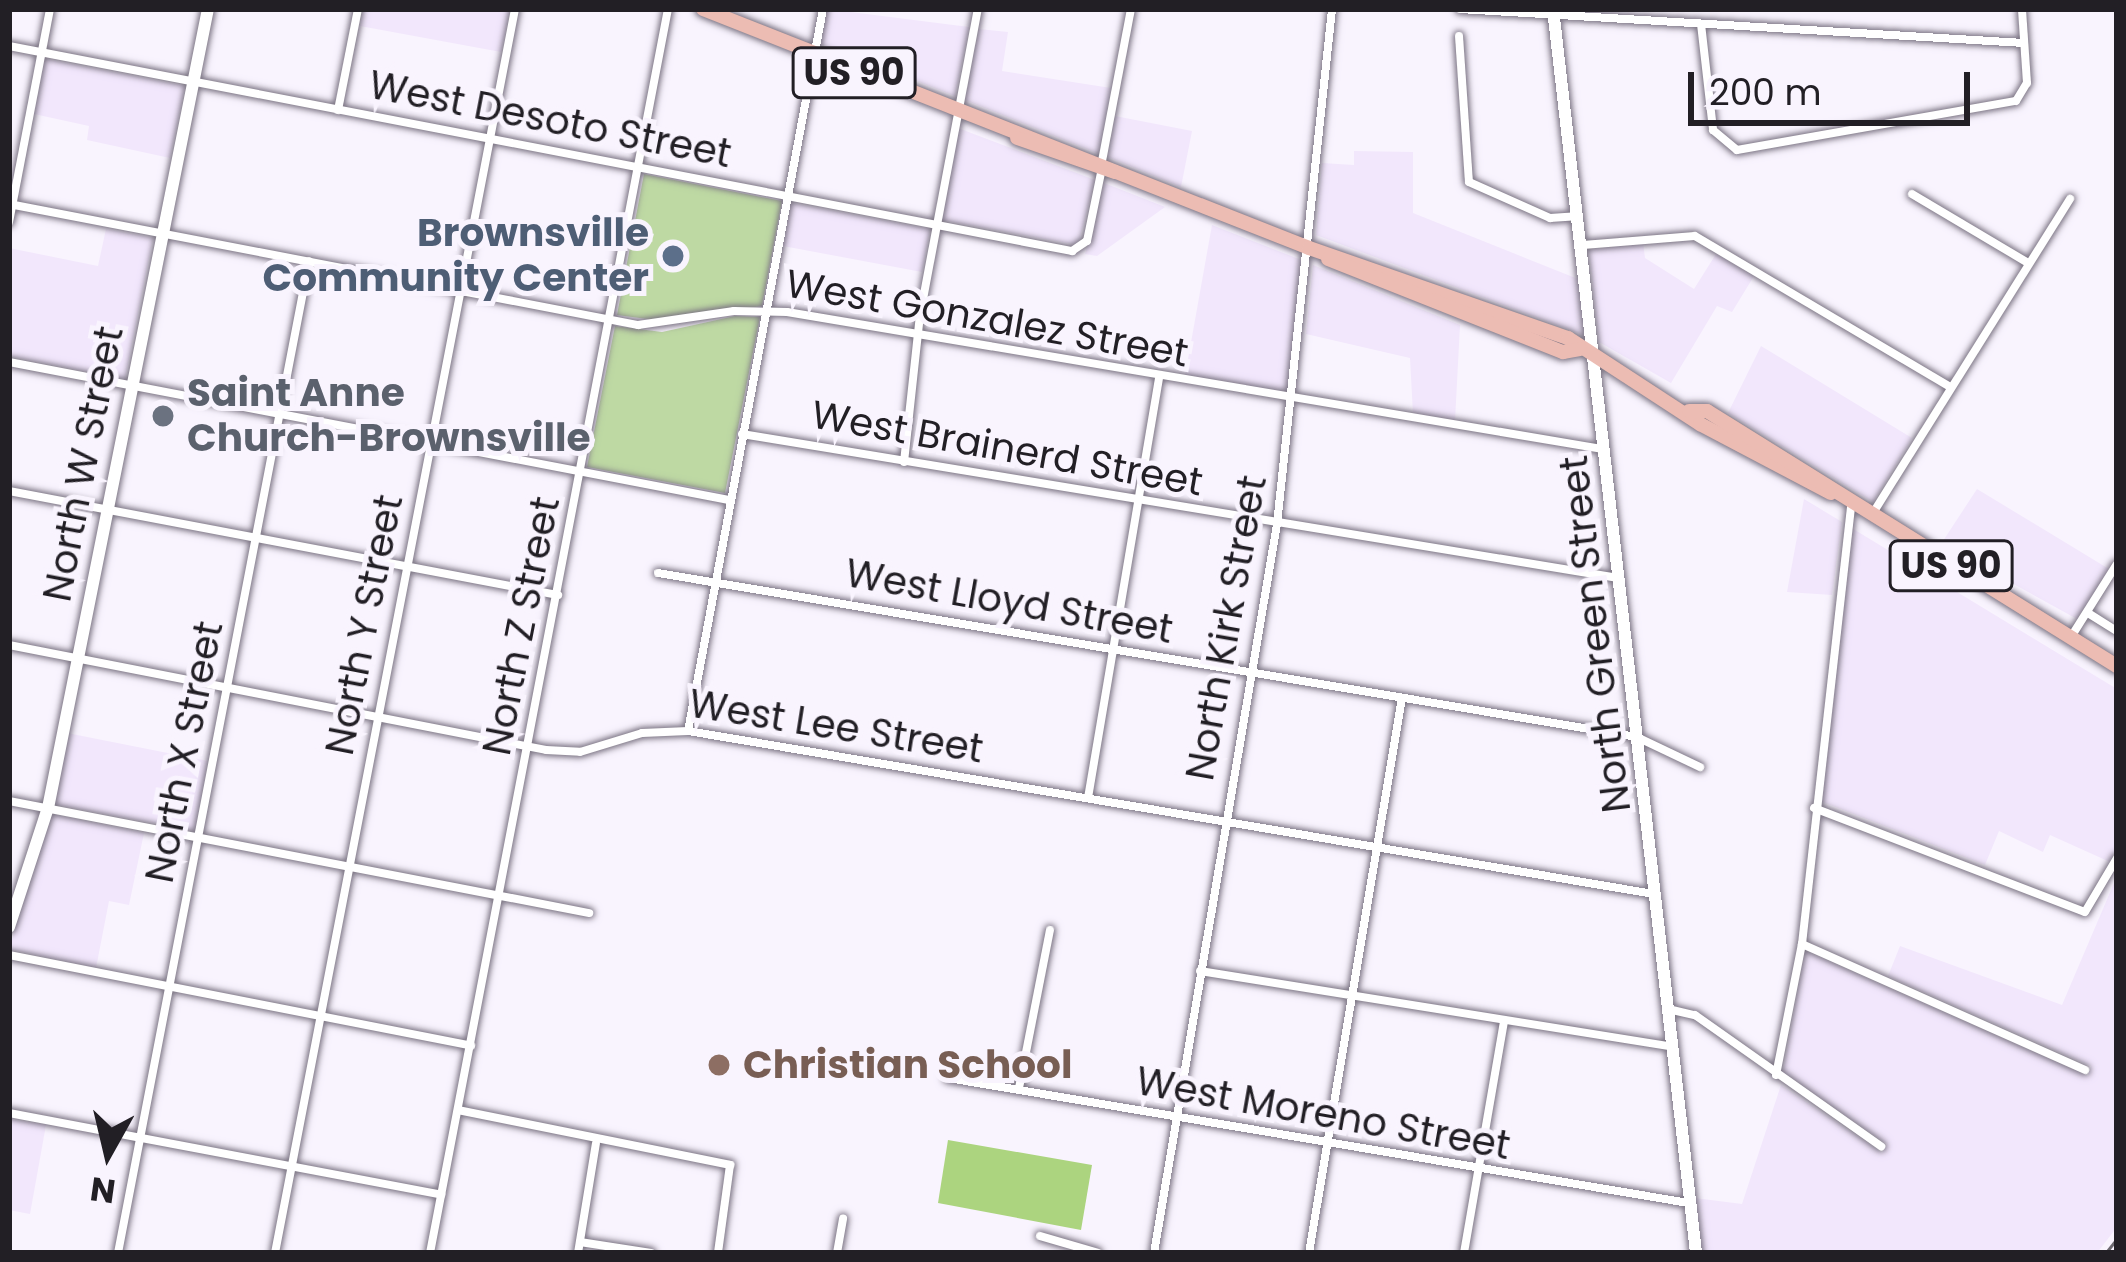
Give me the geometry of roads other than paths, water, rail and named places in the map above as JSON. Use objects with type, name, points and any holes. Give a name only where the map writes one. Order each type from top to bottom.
[{"type":"main road","name":"US 90","points":[[704,9],[814,57],[1315,250],[1563,352],[1580,349],[2117,666]]},
{"type":"street","points":[[9,222],[50,9]]},
{"type":"street","name":"North W Street","points":[[9,927],[47,808],[208,9]]},
{"type":"street","points":[[338,110],[358,9]]},
{"type":"street","name":"North Y Street","points":[[275,1253],[514,9]]},
{"type":"street","name":"North Z Street","points":[[430,1253],[668,9]]},
{"type":"street","points":[[688,731],[823,9]]},
{"type":"street","points":[[904,462],[935,225],[978,9]]},
{"type":"street","points":[[1106,168],[1131,9]]},
{"type":"street","name":"North Kirk Street","points":[[1154,1253],[1277,524],[1315,250],[1331,9]]},
{"type":"street","points":[[1460,9],[2024,43]]},
{"type":"street","points":[[1701,24],[1713,130],[1730,149],[2018,99],[2027,83],[2022,9]]},
{"type":"street","name":"North Green Street","points":[[1554,14],[1696,1253]]},
{"type":"street","points":[[1460,36],[1469,182],[1550,218],[1579,216]]},
{"type":"street","name":"West Desoto Street","points":[[9,46],[1081,250],[1106,168]]},
{"type":"street","points":[[1912,194],[2028,263]]},
{"type":"street","points":[[1870,517],[2071,200]]},
{"type":"street","name":"West Gonzalez Street","points":[[11,205],[611,319],[662,326],[765,311],[922,332],[1294,401],[1604,448]]},
{"type":"street","points":[[1583,245],[1665,232],[1695,236],[1950,387]]},
{"type":"street","name":"North X Street","points":[[118,1253],[309,261]]},
{"type":"street","points":[[9,362],[729,500]]},
{"type":"street","points":[[1088,798],[1159,376]]},
{"type":"street","name":"West Brainerd Street","points":[[742,434],[1618,578]]},
{"type":"street","points":[[9,490],[558,596]]},
{"type":"street","points":[[1775,1075],[1802,944],[1851,506]]},
{"type":"street","points":[[2071,637],[2117,564]]},
{"type":"street","name":"West Lloyd Street","points":[[658,573],[1637,737],[1700,767]]},
{"type":"street","points":[[2088,613],[2117,631]]},
{"type":"street","name":"West Lee Street","points":[[9,645],[571,753],[642,733],[688,731],[1658,894]]},
{"type":"street","points":[[1309,1253],[1402,698]]},
{"type":"street","points":[[9,801],[589,913]]},
{"type":"street","points":[[1814,808],[2087,912],[2117,858]]},
{"type":"street","points":[[1019,1088],[1050,930]]},
{"type":"street","points":[[1802,944],[2085,1070]]},
{"type":"street","points":[[9,955],[471,1046]]},
{"type":"street","points":[[1199,971],[1669,1046]]},
{"type":"street","points":[[1667,1009],[1695,1015],[1881,1146]]},
{"type":"street","points":[[1464,1253],[1504,1021]]},
{"type":"street","name":"West Moreno Street","points":[[948,1078],[1689,1203]]},
{"type":"street","points":[[458,1110],[596,1143],[732,1167],[718,1253]]},
{"type":"street","points":[[9,1113],[441,1195]]},
{"type":"street","points":[[596,1143],[579,1248],[651,1253]]},
{"type":"street","points":[[837,1253],[843,1219]]},
{"type":"street","points":[[1040,1236],[1098,1253]]},
{"type":"railway","points":[[2106,1253],[2117,1239]]},
{"type":"place","name":"Brownsville Community Center","points":[[673,256]]},
{"type":"place","name":"Saint Anne Church-Brownsville","points":[[163,416]]},
{"type":"place","name":"Christian School","points":[[719,1065]]}]
